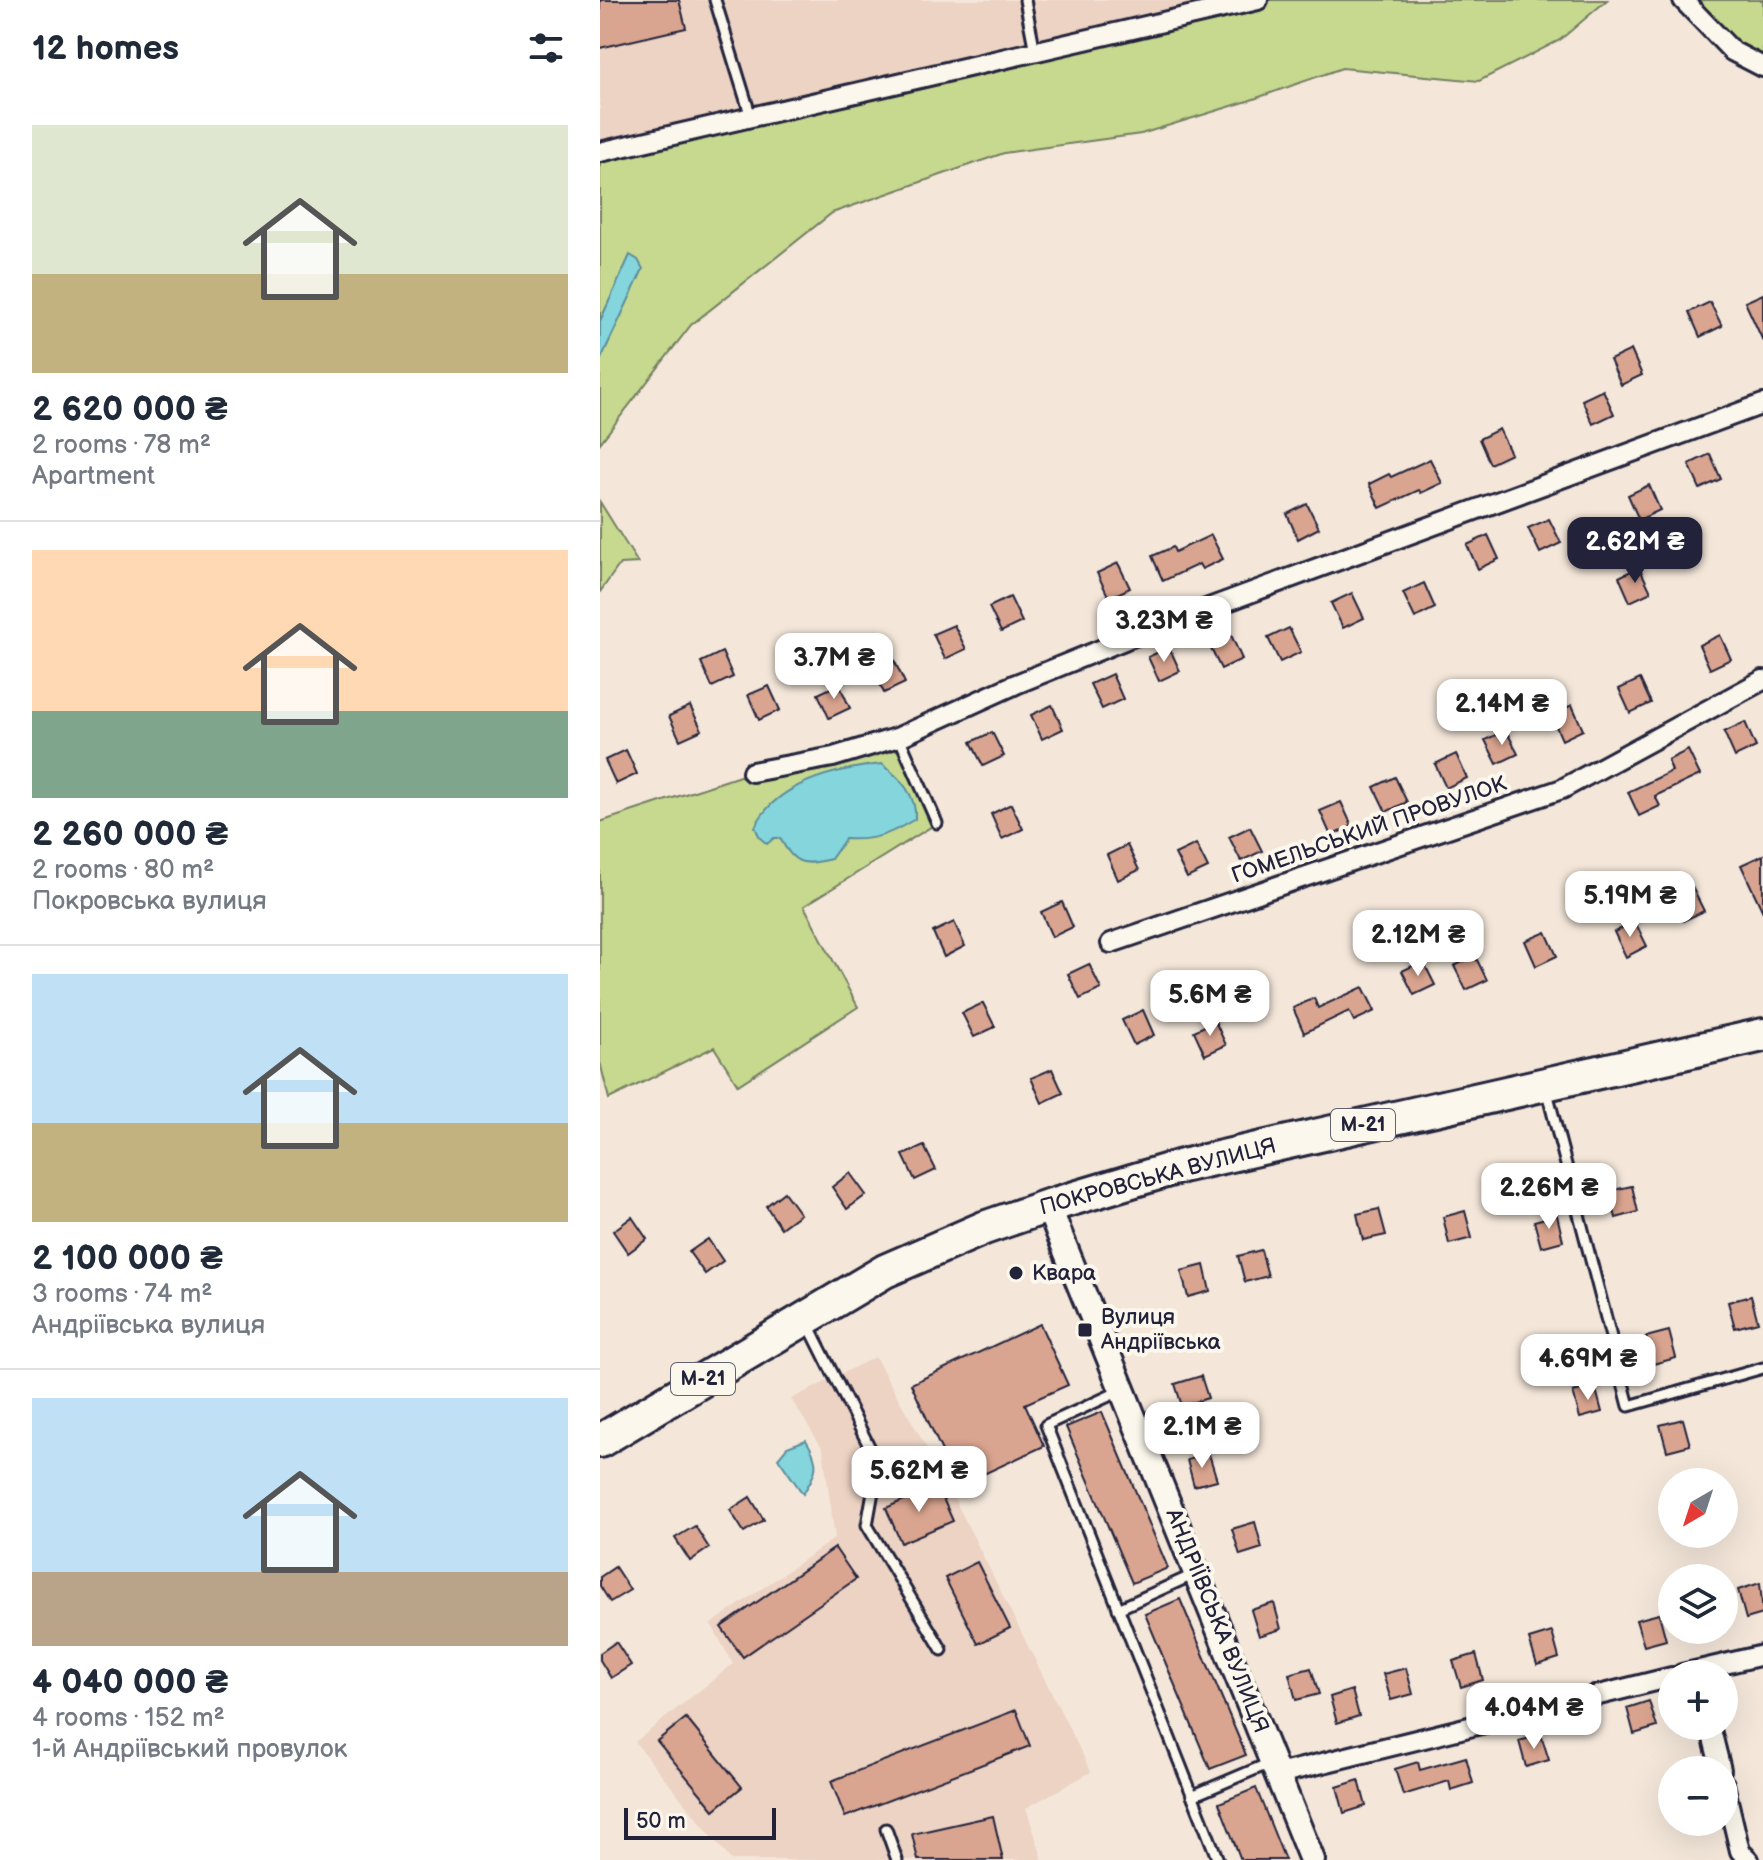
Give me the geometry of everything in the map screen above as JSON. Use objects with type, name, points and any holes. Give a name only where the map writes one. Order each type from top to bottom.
[{"type":"highway","name":"ПОКРОВСЬКА ВУЛИЦЯ","points":[[600,1441],[885,1271],[984,1228],[1182,1166],[1763,1035]]},
{"type":"street","points":[[600,152],[1035,52],[1197,7],[1258,0]]},
{"type":"street","points":[[1683,0],[1732,51],[1763,67]]},
{"type":"street","points":[[752,772],[833,757],[899,737],[1016,684],[1149,630],[1763,404]]},
{"type":"street","name":"ГОМЕЛЬСЬКИЙ ПРОВУЛОК","points":[[1111,943],[1562,789],[1763,680]]},
{"type":"street","name":"АНДРІЇВСЬКА ВУЛИЦЯ","points":[[1048,1206],[1312,1860]]},
{"type":"street","points":[[1738,1661],[1763,1655]]},
{"type":"street","points":[[1276,1768],[1658,1680]]},
{"type":"street","points":[[1736,1836],[1740,1851],[1749,1860]]},
{"type":"lane","points":[[715,0],[751,117]]},
{"type":"lane","points":[[1025,0],[1035,52]]},
{"type":"lane","points":[[899,737],[937,823]]},
{"type":"lane","points":[[1545,1084],[1629,1406],[1763,1368]]},
{"type":"lane","points":[[805,1317],[878,1464],[867,1525],[942,1650]]},
{"type":"lane","points":[[1123,1389],[1046,1425],[1218,1860]]},
{"type":"lane","points":[[1118,1609],[1197,1573]]},
{"type":"lane","points":[[1192,1796],[1276,1768]]},
{"type":"lane","points":[[886,1829],[897,1860]]},
{"type":"shaded area","points":[[600,0],[1237,0],[600,152]]},
{"type":"shaded area","points":[[875,1357],[945,1480],[1091,1772],[1026,1808],[1043,1860],[731,1860],[635,1742],[733,1664],[711,1624],[835,1538],[823,1449],[791,1399]]},
{"type":"green space","points":[[1237,0],[1607,0],[1560,40],[1479,81],[1342,68],[1141,134],[1004,153],[832,213],[691,325],[600,443],[600,152]]},
{"type":"green space","points":[[1694,0],[1763,0],[1763,58],[1717,29]]},
{"type":"green space","points":[[600,502],[638,563],[620,564],[600,592]]},
{"type":"green space","points":[[899,737],[937,823],[804,906],[858,1007],[738,1085],[714,1047],[609,1099],[600,1062],[600,822],[752,772]]},
{"type":"water","points":[[630,255],[638,260],[643,269],[600,361],[600,321]]},
{"type":"water","points":[[882,764],[906,788],[913,802],[915,819],[882,835],[845,839],[831,859],[806,863],[790,854],[780,838],[774,838],[767,844],[760,838],[755,827],[765,812],[777,799],[793,789],[828,774]]},
{"type":"water","points":[[806,1440],[814,1455],[815,1467],[803,1494],[778,1458],[787,1447]]},
{"type":"building","points":[[600,0],[679,0],[686,28],[600,48]]},
{"type":"building","points":[[1763,294],[1763,341],[1745,302]]},
{"type":"building","points":[[1710,302],[1722,326],[1700,337],[1689,312]]},
{"type":"building","points":[[1631,350],[1642,375],[1621,385],[1610,360]]},
{"type":"building","points":[[1603,390],[1614,414],[1593,424],[1582,400]]},
{"type":"building","points":[[1499,429],[1511,454],[1490,464],[1479,439]]},
{"type":"building","points":[[1710,454],[1721,479],[1700,489],[1689,464]]},
{"type":"building","points":[[1430,459],[1442,483],[1380,508],[1369,484]]},
{"type":"building","points":[[1649,485],[1660,510],[1639,520],[1628,495]]},
{"type":"building","points":[[1307,504],[1319,528],[1298,539],[1287,514]]},
{"type":"building","points":[[1549,519],[1561,543],[1540,553],[1528,528]]},
{"type":"building","points":[[1211,535],[1223,559],[1202,569],[1199,564],[1163,581],[1152,556],[1173,547],[1175,552]]},
{"type":"building","points":[[1488,535],[1499,559],[1478,569],[1467,545]]},
{"type":"building","points":[[1118,563],[1130,588],[1109,598],[1097,573]]},
{"type":"building","points":[[1639,567],[1651,592],[1630,602],[1619,577]]},
{"type":"building","points":[[1424,583],[1435,608],[1415,618],[1403,593]]},
{"type":"building","points":[[1352,593],[1364,618],[1343,628],[1331,603]]},
{"type":"building","points":[[1010,597],[1022,622],[1001,632],[989,607]]},
{"type":"building","points":[[954,625],[966,649],[945,659],[933,634]]},
{"type":"building","points":[[1289,628],[1301,652],[1280,662],[1268,638]]},
{"type":"building","points":[[1231,635],[1242,659],[1221,669],[1209,645]]},
{"type":"building","points":[[1720,635],[1731,659],[1710,669],[1699,645]]},
{"type":"building","points":[[1169,647],[1180,671],[1159,681],[1148,657]]},
{"type":"building","points":[[722,652],[733,677],[712,687],[701,662]]},
{"type":"building","points":[[893,658],[905,683],[884,693],[872,668]]},
{"type":"building","points":[[1112,674],[1123,699],[1102,709],[1090,684]]},
{"type":"building","points":[[1640,679],[1651,703],[1630,713],[1619,689]]},
{"type":"building","points":[[839,684],[850,708],[829,718],[818,694]]},
{"type":"building","points":[[769,686],[780,710],[759,720],[748,695]]},
{"type":"building","points":[[1052,705],[1063,729],[1042,739],[1031,715]]},
{"type":"building","points":[[1572,705],[1583,730],[1562,740],[1551,715]]},
{"type":"building","points":[[690,706],[702,730],[680,740],[669,716]]},
{"type":"building","points":[[1745,722],[1756,747],[1735,757],[1724,732]]},
{"type":"building","points":[[1506,730],[1518,754],[1497,764],[1485,740]]},
{"type":"building","points":[[992,732],[1004,756],[983,766],[971,742]]},
{"type":"building","points":[[626,750],[637,774],[616,784],[605,760]]},
{"type":"building","points":[[1688,750],[1700,775],[1655,796],[1660,806],[1639,816],[1628,792],[1672,771],[1668,760]]},
{"type":"building","points":[[1456,754],[1467,778],[1446,788],[1435,764]]},
{"type":"building","points":[[1395,777],[1407,802],[1386,812],[1374,787]]},
{"type":"building","points":[[1341,802],[1352,826],[1331,836],[1320,811]]},
{"type":"building","points":[[1011,804],[1023,829],[1002,839],[991,814]]},
{"type":"building","points":[[1250,827],[1262,851],[1241,861],[1229,837]]},
{"type":"building","points":[[1196,844],[1208,868],[1187,878],[1175,854]]},
{"type":"building","points":[[1127,845],[1139,870],[1118,880],[1107,855]]},
{"type":"building","points":[[1763,855],[1763,912],[1741,865]]},
{"type":"building","points":[[1692,887],[1704,911],[1683,921],[1671,897]]},
{"type":"building","points":[[1062,902],[1073,927],[1052,937],[1041,912]]},
{"type":"building","points":[[954,922],[965,946],[944,957],[933,932]]},
{"type":"building","points":[[1635,922],[1647,946],[1626,957],[1614,932]]},
{"type":"building","points":[[1546,932],[1557,956],[1536,966],[1525,941]]},
{"type":"building","points":[[1475,956],[1487,980],[1466,990],[1454,966]]},
{"type":"building","points":[[1423,961],[1435,985],[1414,995],[1402,971]]},
{"type":"building","points":[[1089,964],[1101,989],[1080,999],[1068,974]]},
{"type":"building","points":[[1363,987],[1375,1011],[1354,1021],[1349,1011],[1304,1033],[1293,1008],[1314,998],[1318,1008]]},
{"type":"building","points":[[983,1003],[995,1027],[974,1037],[962,1013]]},
{"type":"building","points":[[1143,1010],[1154,1035],[1134,1045],[1122,1020]]},
{"type":"building","points":[[1215,1021],[1226,1045],[1205,1055],[1194,1031]]},
{"type":"building","points":[[1052,1069],[1063,1093],[1042,1103],[1031,1078]]},
{"type":"building","points":[[924,1146],[936,1170],[915,1180],[903,1155]]},
{"type":"building","points":[[850,1173],[866,1195],[847,1209],[832,1187]]},
{"type":"building","points":[[1632,1186],[1638,1212],[1616,1218],[1609,1191]]},
{"type":"building","points":[[784,1192],[800,1214],[781,1228],[766,1206]]},
{"type":"building","points":[[1379,1209],[1386,1235],[1363,1240],[1357,1214]]},
{"type":"building","points":[[1465,1211],[1472,1238],[1449,1244],[1443,1217]]},
{"type":"building","points":[[1557,1215],[1563,1241],[1541,1247],[1534,1221]]},
{"type":"building","points":[[632,1217],[647,1239],[628,1253],[613,1231]]},
{"type":"building","points":[[708,1239],[723,1261],[705,1274],[689,1252]]},
{"type":"building","points":[[1261,1250],[1268,1276],[1245,1282],[1238,1256]]},
{"type":"building","points":[[1204,1265],[1210,1291],[1188,1297],[1181,1271]]},
{"type":"building","points":[[1751,1296],[1758,1322],[1735,1328],[1728,1302]]},
{"type":"building","points":[[1040,1324],[1068,1385],[1025,1404],[1044,1446],[958,1486],[911,1384]]},
{"type":"building","points":[[1669,1331],[1676,1358],[1653,1364],[1646,1337]]},
{"type":"building","points":[[1201,1376],[1208,1398],[1182,1406],[1175,1384]]},
{"type":"building","points":[[1595,1386],[1602,1412],[1580,1418],[1573,1392]]},
{"type":"building","points":[[1102,1412],[1168,1568],[1132,1583],[1066,1427]]},
{"type":"building","points":[[1683,1419],[1690,1445],[1667,1451],[1660,1425]]},
{"type":"building","points":[[1209,1454],[1217,1480],[1194,1486],[1187,1460]]},
{"type":"building","points":[[937,1485],[953,1521],[901,1543],[886,1508]]},
{"type":"building","points":[[750,1497],[764,1520],[744,1532],[730,1510]]},
{"type":"building","points":[[1255,1522],[1262,1548],[1240,1555],[1232,1529]]},
{"type":"building","points":[[695,1526],[709,1548],[690,1561],[675,1538]]},
{"type":"building","points":[[835,1548],[856,1579],[743,1657],[721,1627]]},
{"type":"building","points":[[977,1562],[1010,1628],[978,1644],[945,1578]]},
{"type":"building","points":[[615,1567],[630,1590],[610,1602],[600,1586],[600,1577]]},
{"type":"building","points":[[1760,1583],[1763,1614],[1746,1619],[1738,1590]]},
{"type":"building","points":[[1180,1599],[1246,1755],[1210,1769],[1145,1614]]},
{"type":"building","points":[[1274,1603],[1281,1629],[1259,1636],[1251,1610]]},
{"type":"building","points":[[1658,1614],[1658,1642],[1644,1646],[1636,1620]]},
{"type":"building","points":[[1552,1632],[1559,1658],[1537,1665],[1529,1639]]},
{"type":"building","points":[[616,1642],[631,1665],[611,1678],[600,1660],[600,1653]]},
{"type":"building","points":[[1476,1654],[1483,1680],[1461,1687],[1453,1661]]},
{"type":"building","points":[[1311,1668],[1319,1694],[1296,1700],[1289,1674]]},
{"type":"building","points":[[1406,1668],[1413,1694],[1391,1700],[1383,1674]]},
{"type":"building","points":[[1352,1690],[1359,1716],[1337,1723],[1330,1697]]},
{"type":"building","points":[[1649,1701],[1657,1727],[1634,1734],[1627,1708]]},
{"type":"building","points":[[1016,1710],[1030,1746],[845,1817],[831,1781]]},
{"type":"building","points":[[686,1718],[742,1787],[714,1810],[657,1741]]},
{"type":"building","points":[[1541,1735],[1549,1760],[1526,1767],[1519,1741]]},
{"type":"building","points":[[1466,1757],[1473,1783],[1451,1790],[1449,1781],[1403,1795],[1395,1769],[1418,1762],[1420,1770]]},
{"type":"building","points":[[1359,1780],[1366,1806],[1344,1813],[1337,1787]]},
{"type":"building","points":[[1256,1788],[1285,1860],[1241,1860],[1219,1803]]},
{"type":"building","points":[[993,1816],[1003,1860],[918,1860],[912,1834]]},
{"type":"place","name":"Квара","points":[[1016,1273]]},
{"type":"place","name":"Вулиця Андріївська","points":[[1085,1330]]}]
